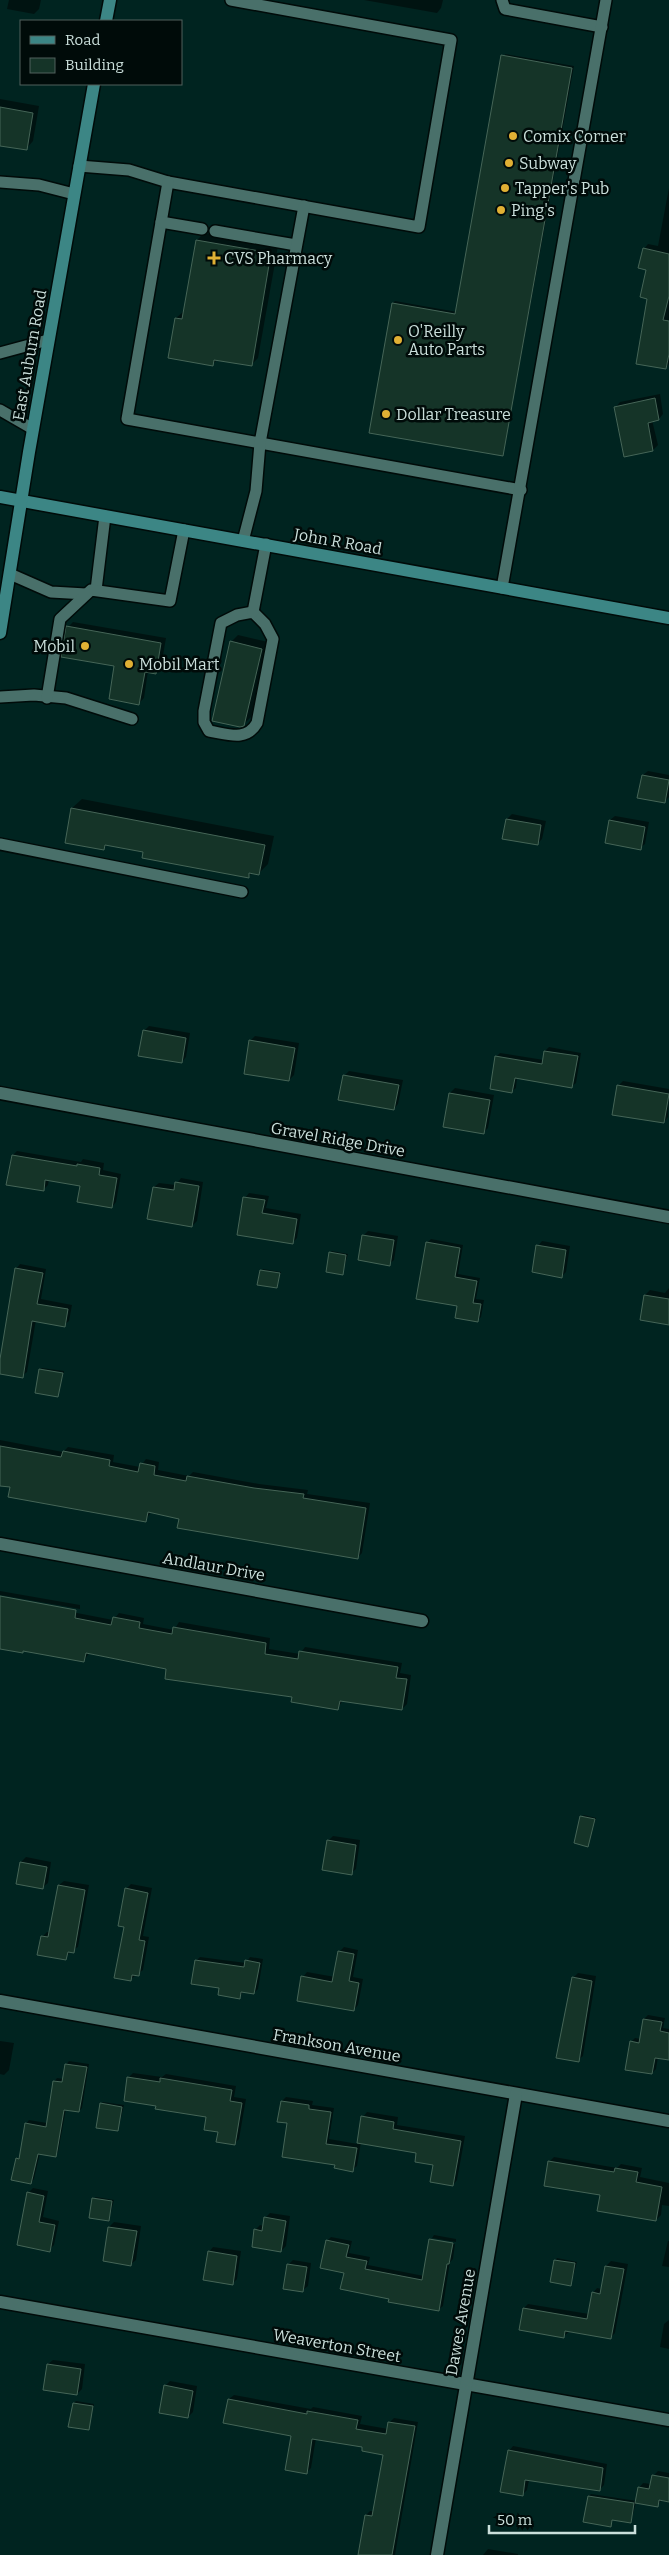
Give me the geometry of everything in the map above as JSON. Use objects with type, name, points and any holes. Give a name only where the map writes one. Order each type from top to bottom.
[{"type":"main road","points":[[106,20],[110,0]]},
{"type":"main road","name":"East Auburn Road","points":[[0,633],[48,340],[94,85]]},
{"type":"main road","name":"John R Road","points":[[0,497],[669,618]]},
{"type":"street","name":"Gravel Ridge Drive","points":[[0,1093],[669,1217]]},
{"type":"street","name":"Andlaur Drive","points":[[0,1544],[422,1621]]},
{"type":"street","name":"Frankson Avenue","points":[[0,2001],[669,2121]]},
{"type":"street","name":"Dawes Avenue","points":[[437,2555],[516,2094]]},
{"type":"street","name":"Weaverton Street","points":[[0,2302],[669,2420]]},
{"type":"lane","points":[[79,166],[129,170],[168,182],[419,227],[451,40],[231,0]]},
{"type":"lane","points":[[502,0],[505,8],[602,27]]},
{"type":"lane","points":[[502,588],[606,0]]},
{"type":"lane","points":[[0,182],[39,185],[74,194]]},
{"type":"lane","points":[[168,182],[127,419],[520,490]]},
{"type":"lane","points":[[243,541],[256,491],[260,443],[304,206]]},
{"type":"lane","points":[[161,222],[202,229]]},
{"type":"lane","points":[[215,231],[296,245]]},
{"type":"lane","points":[[0,353],[48,340]]},
{"type":"lane","points":[[0,410],[33,429]]},
{"type":"lane","points":[[47,698],[60,619],[91,592],[105,516]]},
{"type":"lane","points":[[10,574],[51,592],[91,592],[170,601],[184,530]]},
{"type":"lane","points":[[253,612],[266,544]]},
{"type":"lane","points":[[253,612],[265,624],[273,639],[257,723],[252,732],[243,737],[209,731],[204,722],[204,711],[221,622],[237,615],[253,612]]},
{"type":"lane","points":[[0,697],[34,695],[47,698],[66,698],[132,719]]},
{"type":"lane","points":[[0,844],[242,892]]},
{"type":"building","points":[[501,55],[572,68],[503,456],[369,433],[392,303],[455,314]]},
{"type":"building","points":[[0,107],[33,113],[27,150],[0,146]]},
{"type":"building","name":"CVS Pharmacy","points":[[196,240],[271,253],[252,366],[214,360],[213,366],[168,358],[175,318],[182,319]]},
{"type":"building","points":[[643,248],[669,254],[669,296],[663,320],[669,321],[669,354],[666,369],[636,364],[647,299],[640,297],[646,270],[638,268]]},
{"type":"building","points":[[655,398],[659,420],[648,423],[653,451],[624,457],[614,407]]},
{"type":"building","points":[[66,626],[161,643],[156,674],[145,672],[139,705],[109,699],[114,666],[61,657]]},
{"type":"building","points":[[230,641],[262,649],[244,726],[240,727],[212,721]]},
{"type":"building","points":[[642,775],[669,780],[665,803],[637,798]]},
{"type":"building","points":[[71,808],[265,845],[259,875],[249,873],[249,878],[142,858],[143,852],[105,845],[104,850],[65,843]]},
{"type":"building","points":[[506,819],[541,825],[538,845],[502,839]]},
{"type":"building","points":[[609,820],[645,827],[641,850],[605,843]]},
{"type":"building","points":[[143,1030],[186,1038],[182,1063],[138,1056]]},
{"type":"building","points":[[249,1040],[295,1048],[289,1081],[244,1074]]},
{"type":"building","points":[[544,1051],[578,1056],[572,1088],[515,1078],[512,1093],[490,1089],[495,1056],[542,1064]]},
{"type":"building","points":[[343,1075],[399,1085],[394,1110],[338,1100]]},
{"type":"building","points":[[617,1085],[669,1094],[664,1123],[612,1115]]},
{"type":"building","points":[[449,1093],[490,1100],[484,1134],[443,1127]]},
{"type":"building","points":[[12,1155],[100,1168],[99,1175],[117,1178],[112,1208],[77,1202],[80,1186],[45,1180],[44,1191],[6,1185]]},
{"type":"building","points":[[175,1182],[199,1186],[192,1227],[147,1219],[153,1187],[174,1190]]},
{"type":"building","points":[[243,1197],[265,1200],[262,1213],[297,1219],[293,1244],[237,1235]]},
{"type":"building","points":[[362,1235],[394,1240],[390,1266],[358,1260]]},
{"type":"building","points":[[426,1242],[460,1248],[455,1277],[477,1281],[473,1303],[481,1304],[478,1322],[455,1318],[457,1306],[416,1299]]},
{"type":"building","points":[[536,1245],[566,1250],[562,1278],[532,1272]]},
{"type":"building","points":[[329,1252],[346,1255],[343,1275],[326,1272]]},
{"type":"building","points":[[15,1268],[43,1273],[37,1304],[68,1309],[65,1327],[32,1321],[23,1378],[0,1374],[0,1359]]},
{"type":"building","points":[[260,1270],[280,1273],[277,1288],[257,1285]]},
{"type":"building","points":[[644,1295],[669,1299],[669,1325],[640,1320]]},
{"type":"building","points":[[39,1369],[63,1373],[58,1397],[35,1393]]},
{"type":"building","points":[[0,1446],[61,1457],[63,1451],[110,1460],[109,1466],[138,1472],[140,1463],[155,1466],[154,1475],[186,1481],[187,1476],[254,1488],[304,1494],[303,1498],[366,1508],[358,1559],[177,1528],[179,1519],[148,1512],[146,1522],[8,1497],[10,1487],[0,1486]]},
{"type":"building","points":[[0,1596],[76,1610],[75,1618],[111,1625],[113,1617],[140,1622],[139,1628],[172,1634],[173,1627],[266,1643],[265,1654],[298,1659],[299,1651],[398,1667],[396,1678],[407,1679],[402,1710],[340,1701],[338,1710],[291,1702],[292,1697],[165,1679],[166,1669],[86,1653],[84,1662],[23,1651],[23,1653],[0,1649]]},
{"type":"building","points":[[580,1816],[595,1819],[588,1847],[574,1843]]},
{"type":"building","points":[[327,1840],[356,1845],[352,1875],[322,1870]]},
{"type":"building","points":[[20,1862],[47,1867],[43,1889],[16,1884]]},
{"type":"building","points":[[58,1885],[85,1890],[74,1953],[68,1952],[66,1960],[37,1955],[41,1936],[48,1937]]},
{"type":"building","points":[[125,1888],[148,1893],[139,1940],[145,1941],[139,1976],[132,1975],[131,1981],[114,1978],[124,1927],[118,1926]]},
{"type":"building","points":[[338,1951],[354,1954],[349,1981],[359,1983],[354,2011],[297,2001],[301,1976],[332,1982]]},
{"type":"building","points":[[195,1960],[244,1967],[245,1960],[260,1963],[254,1994],[241,1992],[240,1999],[218,1995],[219,1988],[191,1984]]},
{"type":"building","points":[[572,1977],[592,1981],[579,2062],[556,2058]]},
{"type":"building","points":[[643,2019],[662,2022],[660,2031],[669,2033],[669,2060],[655,2058],[652,2074],[625,2070],[630,2041],[639,2043]]},
{"type":"building","points":[[65,2064],[87,2067],[79,2112],[64,2110],[56,2157],[38,2154],[31,2184],[11,2180],[16,2158],[19,2159],[25,2123],[46,2127],[53,2081],[62,2082]]},
{"type":"building","points":[[127,2077],[160,2082],[160,2078],[232,2090],[230,2101],[242,2103],[235,2145],[216,2142],[218,2132],[204,2130],[206,2117],[155,2109],[156,2106],[124,2101]]},
{"type":"building","points":[[281,2101],[309,2105],[309,2109],[331,2112],[326,2144],[357,2148],[353,2172],[334,2168],[335,2165],[282,2157],[287,2123],[277,2122]]},
{"type":"building","points":[[100,2103],[122,2107],[118,2131],[96,2128]]},
{"type":"building","points":[[361,2116],[394,2122],[393,2129],[461,2141],[453,2186],[430,2182],[433,2165],[415,2162],[416,2153],[357,2143]]},
{"type":"building","points":[[548,2161],[614,2172],[615,2168],[638,2172],[636,2182],[662,2187],[656,2221],[597,2211],[600,2195],[544,2186]]},
{"type":"building","points":[[27,2192],[44,2196],[39,2222],[55,2225],[50,2252],[17,2245]]},
{"type":"building","points":[[92,2198],[112,2201],[109,2221],[89,2218]]},
{"type":"building","points":[[264,2217],[286,2221],[281,2252],[252,2247],[254,2229],[262,2231]]},
{"type":"building","points":[[108,2227],[137,2231],[131,2266],[103,2261]]},
{"type":"building","points":[[429,2239],[453,2243],[449,2264],[447,2264],[439,2311],[388,2302],[389,2299],[340,2289],[344,2273],[320,2268],[326,2240],[349,2245],[346,2257],[367,2261],[365,2269],[422,2280]]},
{"type":"building","points":[[208,2251],[237,2256],[233,2285],[203,2280]]},
{"type":"building","points":[[554,2260],[575,2263],[571,2286],[550,2282]]},
{"type":"building","points":[[287,2264],[307,2267],[303,2292],[283,2289]]},
{"type":"building","points":[[605,2266],[624,2269],[611,2339],[565,2331],[564,2338],[519,2330],[523,2308],[587,2319],[592,2292],[600,2294]]},
{"type":"building","points":[[47,2364],[81,2369],[77,2395],[43,2390]]},
{"type":"building","points":[[164,2385],[193,2391],[188,2418],[159,2413]]},
{"type":"building","points":[[228,2399],[307,2414],[307,2411],[358,2420],[356,2429],[386,2434],[388,2422],[415,2426],[392,2555],[358,2555],[365,2515],[372,2516],[383,2455],[362,2451],[362,2447],[312,2439],[307,2474],[285,2470],[291,2436],[223,2423]]},
{"type":"building","points":[[73,2403],[93,2406],[89,2430],[68,2427]]},
{"type":"building","points":[[508,2450],[603,2468],[600,2491],[525,2480],[523,2496],[500,2492]]},
{"type":"building","points":[[652,2475],[669,2478],[669,2502],[659,2500],[658,2507],[635,2503],[638,2487],[649,2489]]},
{"type":"building","points":[[588,2496],[634,2503],[631,2523],[612,2520],[611,2527],[583,2522]]},
{"type":"place","name":"Comix Corner","points":[[513,136]]},
{"type":"place","name":"Subway","points":[[509,163]]},
{"type":"place","name":"Tapper's Pub","points":[[505,188]]},
{"type":"place","name":"Ping's","points":[[501,210]]},
{"type":"place","name":"CVS Pharmacy","points":[[214,258]]},
{"type":"place","name":"O'Reilly Auto Parts","points":[[398,340]]},
{"type":"place","name":"Dollar Treasure","points":[[386,414]]},
{"type":"place","name":"Mobil","points":[[85,646]]},
{"type":"place","name":"Mobil Mart","points":[[129,664]]}]
